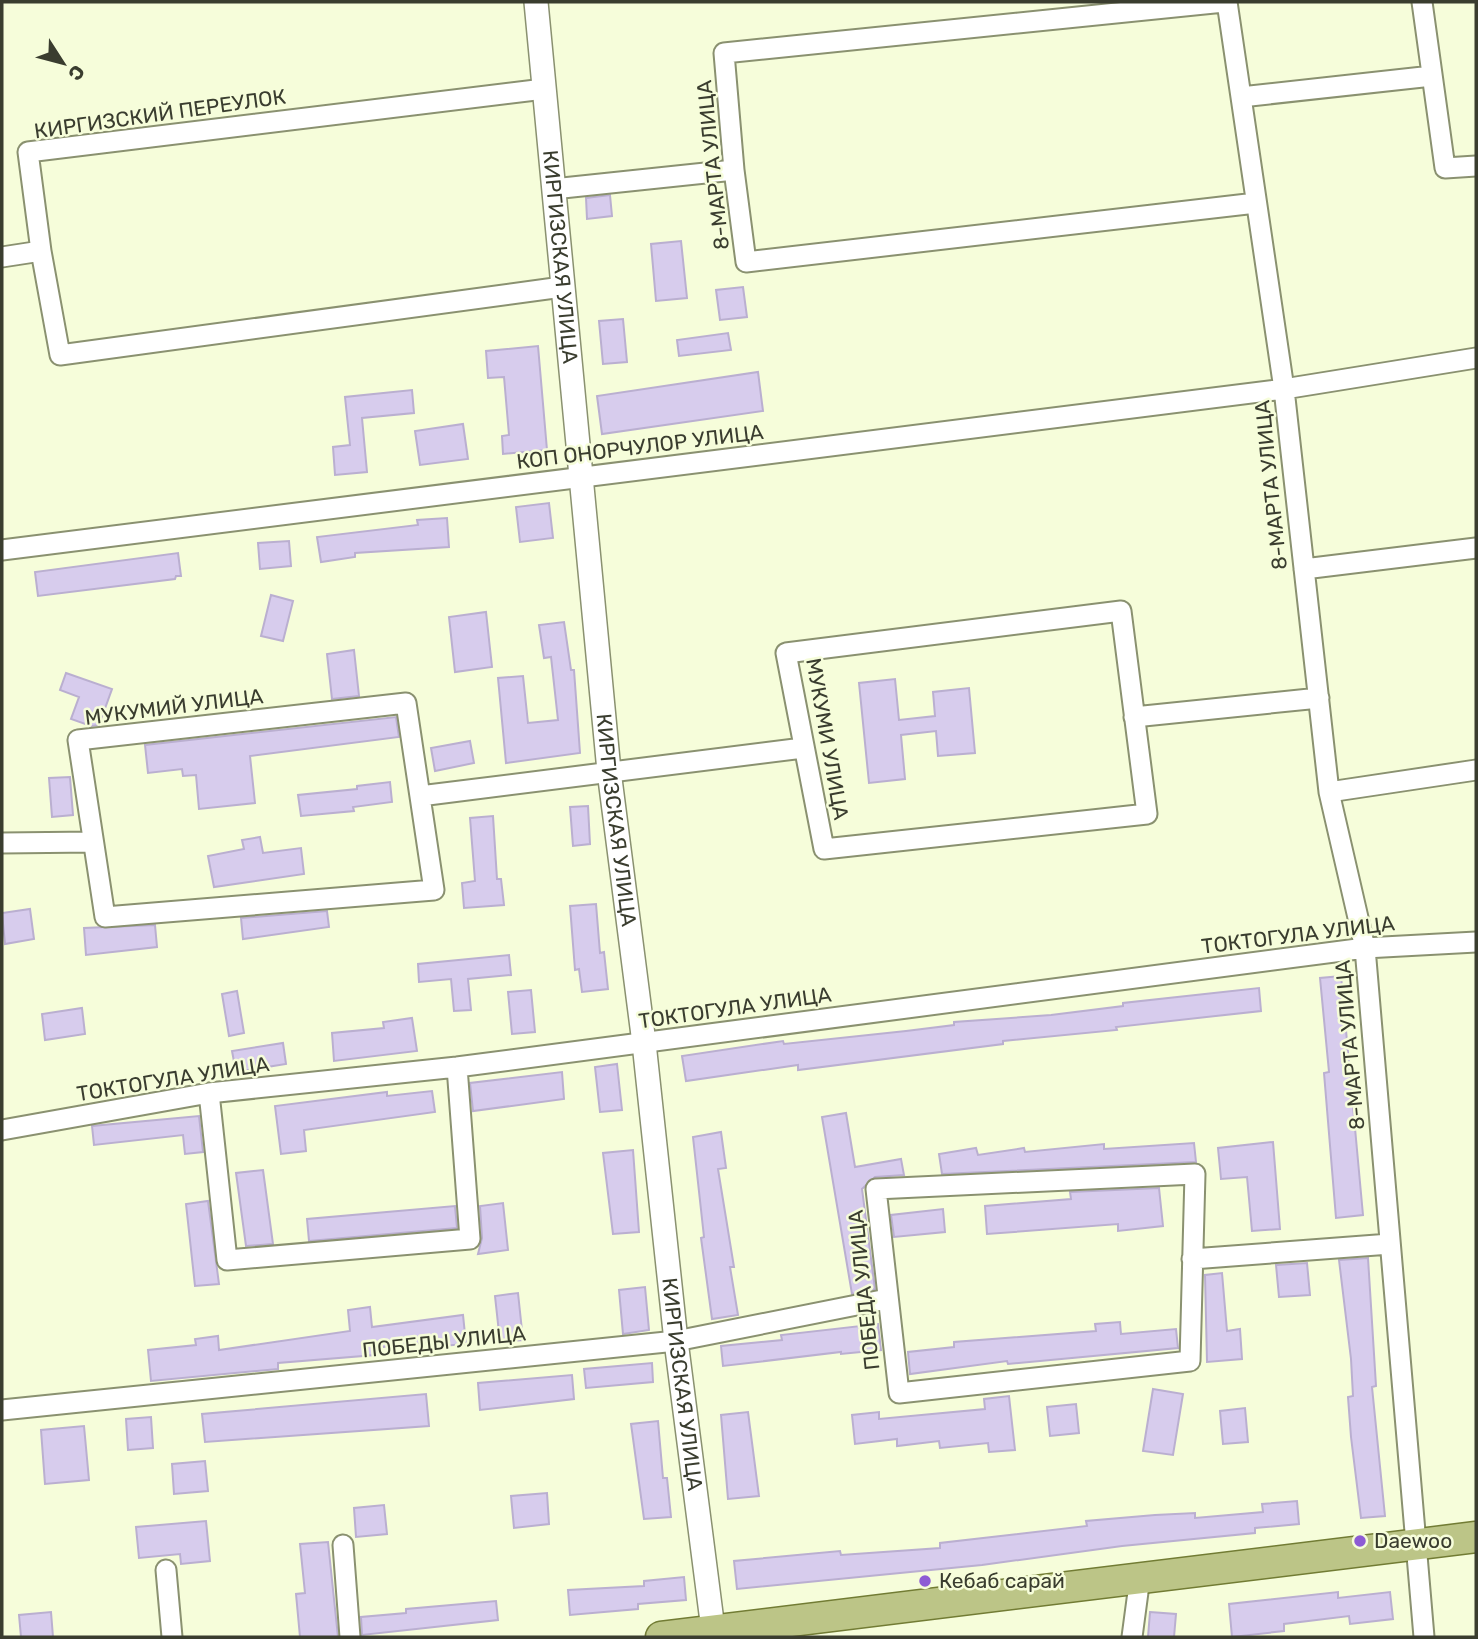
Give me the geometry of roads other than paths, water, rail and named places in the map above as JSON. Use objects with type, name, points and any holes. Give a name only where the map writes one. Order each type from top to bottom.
[{"type":"main road","points":[[661,1637],[714,1635],[1139,1577],[1476,1537]]},
{"type":"street","name":"КИРГИЗСКАЯ УЛИЦА","points":[[536,2],[609,771],[644,1043],[676,1341],[714,1635]]},
{"type":"street","name":"8-МАРТА УЛИЦА","points":[[1256,204],[746,262],[734,170],[724,53],[1226,2],[1241,97],[1283,389],[1329,792],[1365,948],[1424,1637]]},
{"type":"street","points":[[1422,2],[1445,168],[1476,166]]},
{"type":"street","points":[[1241,97],[1432,76]]},
{"type":"street","name":"КИРГИЗСКИЙ ПЕРЕУЛОК","points":[[544,89],[28,152],[41,251],[60,355],[562,287]]},
{"type":"street","points":[[553,189],[734,170]]},
{"type":"street","points":[[2,257],[41,251]]},
{"type":"street","name":"КОП ОНОРЧУЛОР УЛИЦА","points":[[2,550],[1283,389],[1476,358]]},
{"type":"street","points":[[1304,569],[1476,548]]},
{"type":"street","name":"МУКУМИ УЛИЦА","points":[[1121,611],[1134,717],[1147,814],[824,849],[786,653],[1121,611]]},
{"type":"street","points":[[1134,717],[1318,698]]},
{"type":"street","name":"МУКУМИЙ УЛИЦА","points":[[406,703],[434,890],[105,918],[93,842],[78,740],[406,703]]},
{"type":"street","points":[[420,796],[803,748]]},
{"type":"street","points":[[1329,792],[1476,770]]},
{"type":"street","points":[[2,843],[93,842]]},
{"type":"street","name":"ТОКТОГУЛА УЛИЦА","points":[[2,1130],[209,1093],[457,1068],[1365,948],[1476,942]]},
{"type":"street","points":[[209,1093],[227,1260],[470,1239],[457,1068]]},
{"type":"street","name":"ПОБЕДА УЛИЦА","points":[[1195,1174],[1190,1361],[899,1393],[887,1299],[876,1189],[1195,1174]]},
{"type":"street","points":[[1192,1259],[1390,1244]]},
{"type":"street","name":"ПОБЕДЫ УЛИЦА","points":[[2,1409],[676,1341],[887,1299]]},
{"type":"street","points":[[343,1545],[349,1637]]},
{"type":"street","points":[[166,1570],[172,1637]]},
{"type":"street","points":[[1132,1637],[1139,1577]]},
{"type":"place","name":"Daewoo","points":[[1360,1541]]},
{"type":"place","name":"Кебаб сарай","points":[[925,1581]]}]
